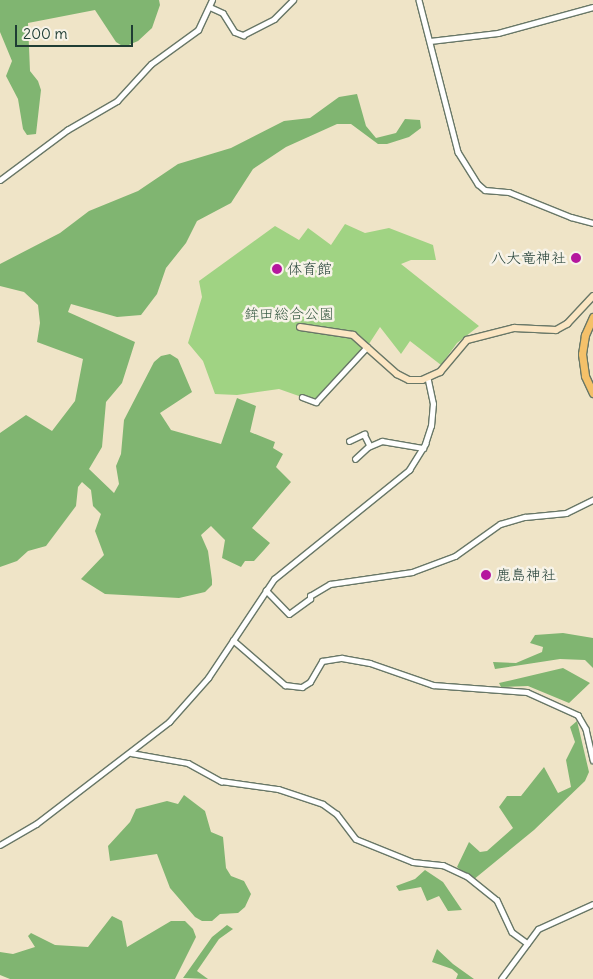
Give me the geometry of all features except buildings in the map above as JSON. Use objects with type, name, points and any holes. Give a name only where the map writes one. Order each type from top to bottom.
[{"type":"main road","points":[[593,317],[585,335],[582,354],[585,376],[593,393]]},
{"type":"street","points":[[0,180],[67,130],[117,101],[150,64],[198,30],[212,0]]},
{"type":"street","points":[[210,7],[223,13],[235,32],[243,35],[274,19],[293,0]]},
{"type":"street","points":[[419,0],[458,152],[478,184],[485,190],[509,192],[571,217],[593,223]]},
{"type":"street","points":[[430,40],[498,33],[593,7]]},
{"type":"street","points":[[300,326],[353,335],[403,378],[428,380],[440,372],[467,340],[514,328],[556,330],[567,324],[593,296]]},
{"type":"street","points":[[302,397],[316,402],[367,348]]},
{"type":"street","points":[[0,845],[36,824],[131,753],[187,705],[266,590],[283,572],[404,475],[423,448],[432,412],[428,380]]},
{"type":"street","points":[[349,441],[364,434],[370,446]]},
{"type":"street","points":[[355,459],[370,446],[389,441],[423,448]]},
{"type":"street","points":[[266,590],[290,614],[310,599],[310,596],[330,584],[412,572],[456,556],[500,524],[524,517],[566,514],[593,500]]},
{"type":"street","points":[[233,640],[285,685],[302,687],[310,682],[322,661],[342,658],[370,662],[433,685],[527,692],[578,715],[586,729],[593,760]]},
{"type":"street","points":[[131,753],[188,763],[221,781],[278,789],[323,804],[337,814],[356,839],[413,862],[442,865],[467,876],[497,900],[512,932],[527,943]]},
{"type":"street","points":[[500,979],[542,926],[593,904]]},
{"type":"green space","points":[[0,0],[159,0],[160,5],[152,28],[138,41],[124,47],[116,42],[95,10],[28,23],[30,71],[38,81],[41,90],[36,134],[27,135],[23,129],[18,99],[6,76],[12,61],[0,32]]},
{"type":"green space","points":[[357,94],[366,126],[376,138],[396,133],[405,119],[420,120],[421,128],[409,137],[387,144],[378,144],[351,124],[337,124],[286,147],[253,169],[231,203],[197,221],[186,243],[166,268],[157,294],[141,315],[117,317],[71,304],[68,312],[135,342],[122,383],[106,402],[102,447],[89,469],[114,493],[119,484],[116,466],[121,454],[124,420],[154,362],[161,356],[170,354],[178,359],[192,392],[160,413],[171,430],[221,444],[237,398],[256,406],[250,432],[275,442],[273,448],[283,454],[276,467],[291,482],[252,528],[270,543],[254,561],[245,561],[241,567],[222,558],[225,540],[211,526],[201,535],[208,551],[212,580],[212,585],[205,592],[179,598],[105,594],[81,579],[104,555],[95,531],[101,514],[93,506],[91,490],[82,482],[78,487],[76,506],[46,546],[28,551],[17,561],[0,567],[0,433],[26,415],[52,431],[75,401],[83,359],[37,342],[40,323],[38,305],[24,292],[0,286],[0,264],[60,233],[89,211],[138,191],[178,164],[231,148],[284,121],[310,118],[339,97]]},
{"type":"green space","name":"鉾田総合公園","points":[[345,224],[365,233],[389,228],[433,245],[436,260],[411,260],[401,264],[479,326],[457,343],[441,365],[410,341],[401,354],[380,327],[367,347],[316,402],[279,389],[237,395],[215,394],[203,361],[188,343],[202,297],[199,281],[275,226],[299,240],[308,228],[331,245]]},
{"type":"green space","points":[[563,633],[593,638],[593,668],[585,660],[560,659],[495,669],[493,662],[516,663],[542,652],[543,647],[530,643],[535,635]]},
{"type":"green space","points":[[563,668],[590,683],[569,703],[528,686],[501,687],[499,683]]},
{"type":"green space","points":[[577,721],[589,772],[585,781],[534,830],[473,880],[457,867],[469,842],[480,852],[487,851],[513,828],[499,807],[507,796],[521,796],[544,767],[558,793],[571,787],[566,760],[575,742],[570,727]]},
{"type":"green space","points":[[184,795],[205,811],[211,832],[223,837],[226,868],[231,876],[244,881],[251,894],[245,907],[238,913],[220,914],[212,921],[202,921],[195,917],[170,888],[157,854],[110,861],[108,846],[130,822],[136,809],[167,801],[178,804]]},
{"type":"green space","points":[[425,870],[443,882],[462,910],[448,911],[439,896],[427,901],[421,887],[399,891],[396,886],[415,879]]},
{"type":"green space","points":[[112,916],[122,921],[127,947],[171,921],[185,921],[193,929],[196,937],[175,979],[10,979],[0,975],[0,952],[13,954],[35,947],[28,936],[31,933],[55,945],[88,947]]},
{"type":"green space","points":[[227,925],[233,929],[219,939],[197,971],[208,979],[183,978],[212,937]]},
{"type":"green space","points":[[437,949],[453,964],[474,979],[456,979],[458,974],[452,969],[432,962]]},
{"type":"place","name":"八大竜神社","points":[[576,258]]},
{"type":"place","name":"体育館","points":[[277,269]]},
{"type":"place","name":"鹿島神社","points":[[486,575]]}]
